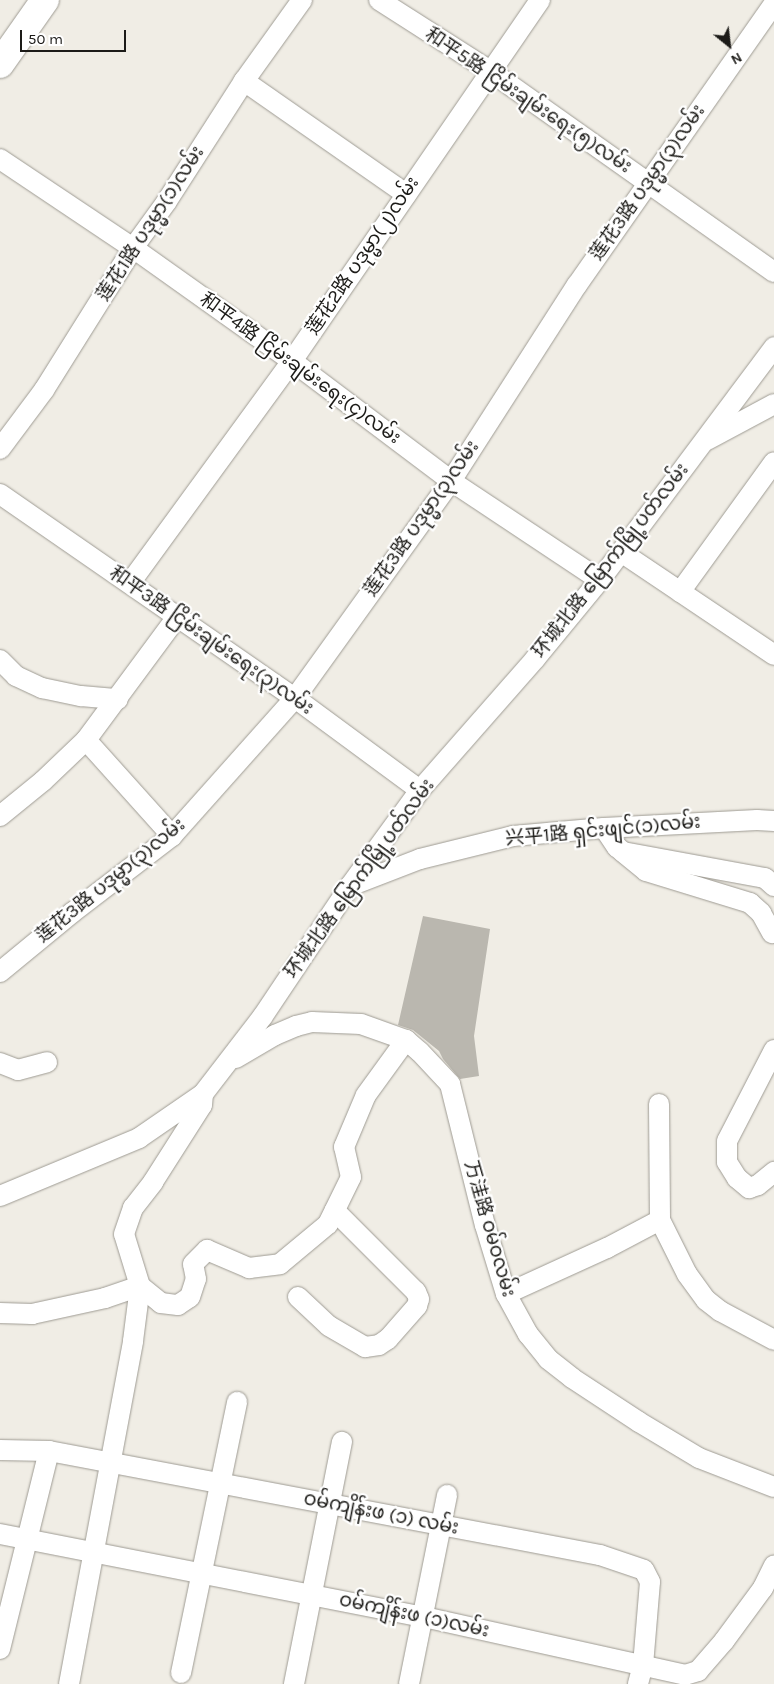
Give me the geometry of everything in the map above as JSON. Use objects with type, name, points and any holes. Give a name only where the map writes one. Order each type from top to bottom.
[{"type":"highway","points":[[0,64],[45,0]]},
{"type":"street","name":"莲花1路 ပဒုမ္မာ(၁)လမ်း","points":[[0,449],[44,390],[133,248],[167,201],[244,81],[302,0]]},
{"type":"street","name":"和平5路 ငြိမ်းချမ်းရေး(၅)လမ်း","points":[[379,0],[490,71],[774,272]]},
{"type":"street","name":"莲花2路 ပဒုမ္မာ(၂)လမ်း","points":[[130,583],[292,361],[540,0]]},
{"type":"street","name":"莲花3路 ပဒုမ္မာ(၃)လမ်း","points":[[0,972],[73,912],[172,836],[295,698],[451,481],[577,285],[774,4]]},
{"type":"street","points":[[244,81],[406,194]]},
{"type":"street","name":"和平4路 ငြိမ်းချမ်းရေး(၄)လမ်း","points":[[0,158],[133,248],[292,361],[451,481],[600,580]]},
{"type":"street","name":"环城北路 မြောက်မြို့ပတ်လမ်း","points":[[0,1196],[139,1138],[203,1094],[263,1016],[350,886],[420,790],[535,659],[600,580],[703,442],[767,372],[774,346]]},
{"type":"street","points":[[703,442],[774,404]]},
{"type":"street","points":[[680,592],[774,462]]},
{"type":"street","name":"和平3路 ငြိမ်းချမ်းရေး(၃)လမ်း","points":[[0,494],[295,698],[420,790]]},
{"type":"street","points":[[621,552],[774,655]]},
{"type":"street","points":[[0,816],[43,781],[86,740],[177,617]]},
{"type":"street","points":[[0,660],[16,676],[42,688],[82,696],[118,699]]},
{"type":"street","points":[[86,740],[172,836]]},
{"type":"street","name":"兴平1路 ရှင်းဖျင်(၁)လမ်း","points":[[350,886],[420,859],[513,836],[604,828],[757,820],[774,821]]},
{"type":"street","points":[[604,828],[616,847],[624,852],[634,864],[646,871],[750,903],[761,913],[773,934]]},
{"type":"street","points":[[624,852],[765,878],[774,886]]},
{"type":"street","name":"万洼路 ဝမ်ဝလမ်း","points":[[226,1064],[275,1035],[296,1026],[312,1022],[361,1024],[406,1040],[438,1069],[450,1084],[485,1225],[506,1294],[528,1334],[548,1359],[572,1378],[639,1422],[699,1458],[774,1487]]},
{"type":"street","points":[[140,1286],[161,1303],[178,1305],[190,1297],[196,1279],[193,1264],[207,1250],[249,1268],[280,1264],[328,1224],[350,1177],[344,1146],[366,1095],[406,1040]]},
{"type":"street","points":[[774,1050],[727,1141],[727,1162],[737,1178],[749,1188],[758,1185],[774,1172]]},
{"type":"street","points":[[0,1063],[18,1070],[47,1062]]},
{"type":"street","points":[[69,1684],[133,1341],[140,1286],[124,1234],[133,1208],[153,1182],[202,1105],[203,1094]]},
{"type":"street","points":[[659,1104],[660,1220],[687,1274],[706,1300],[720,1311],[774,1340]]},
{"type":"street","points":[[298,1297],[329,1326],[365,1347],[379,1345],[388,1339],[417,1306],[419,1299],[416,1292],[335,1211]]},
{"type":"street","points":[[506,1294],[607,1248],[660,1220]]},
{"type":"street","points":[[0,1313],[32,1314],[105,1298],[140,1286]]},
{"type":"street","points":[[181,1673],[203,1574],[237,1402]]},
{"type":"street","points":[[294,1684],[342,1442]]},
{"type":"street","name":"ဝမ်ကျိန်းဖ (၁) လမ်း","points":[[0,1450],[48,1451],[221,1483],[600,1556],[644,1570],[650,1582],[640,1674]]},
{"type":"street","points":[[0,1649],[28,1540],[48,1451]]},
{"type":"street","points":[[409,1684],[447,1495]]},
{"type":"street","name":"ဝမ်ကျိန်းဖ (၁)လမ်း","points":[[0,1534],[424,1617],[640,1674],[684,1675],[698,1672],[763,1588],[774,1565]]},
{"type":"building","points":[[423,916],[490,929],[474,1036],[479,1076],[460,1079],[443,1059],[439,1051],[413,1030],[398,1025]]}]
